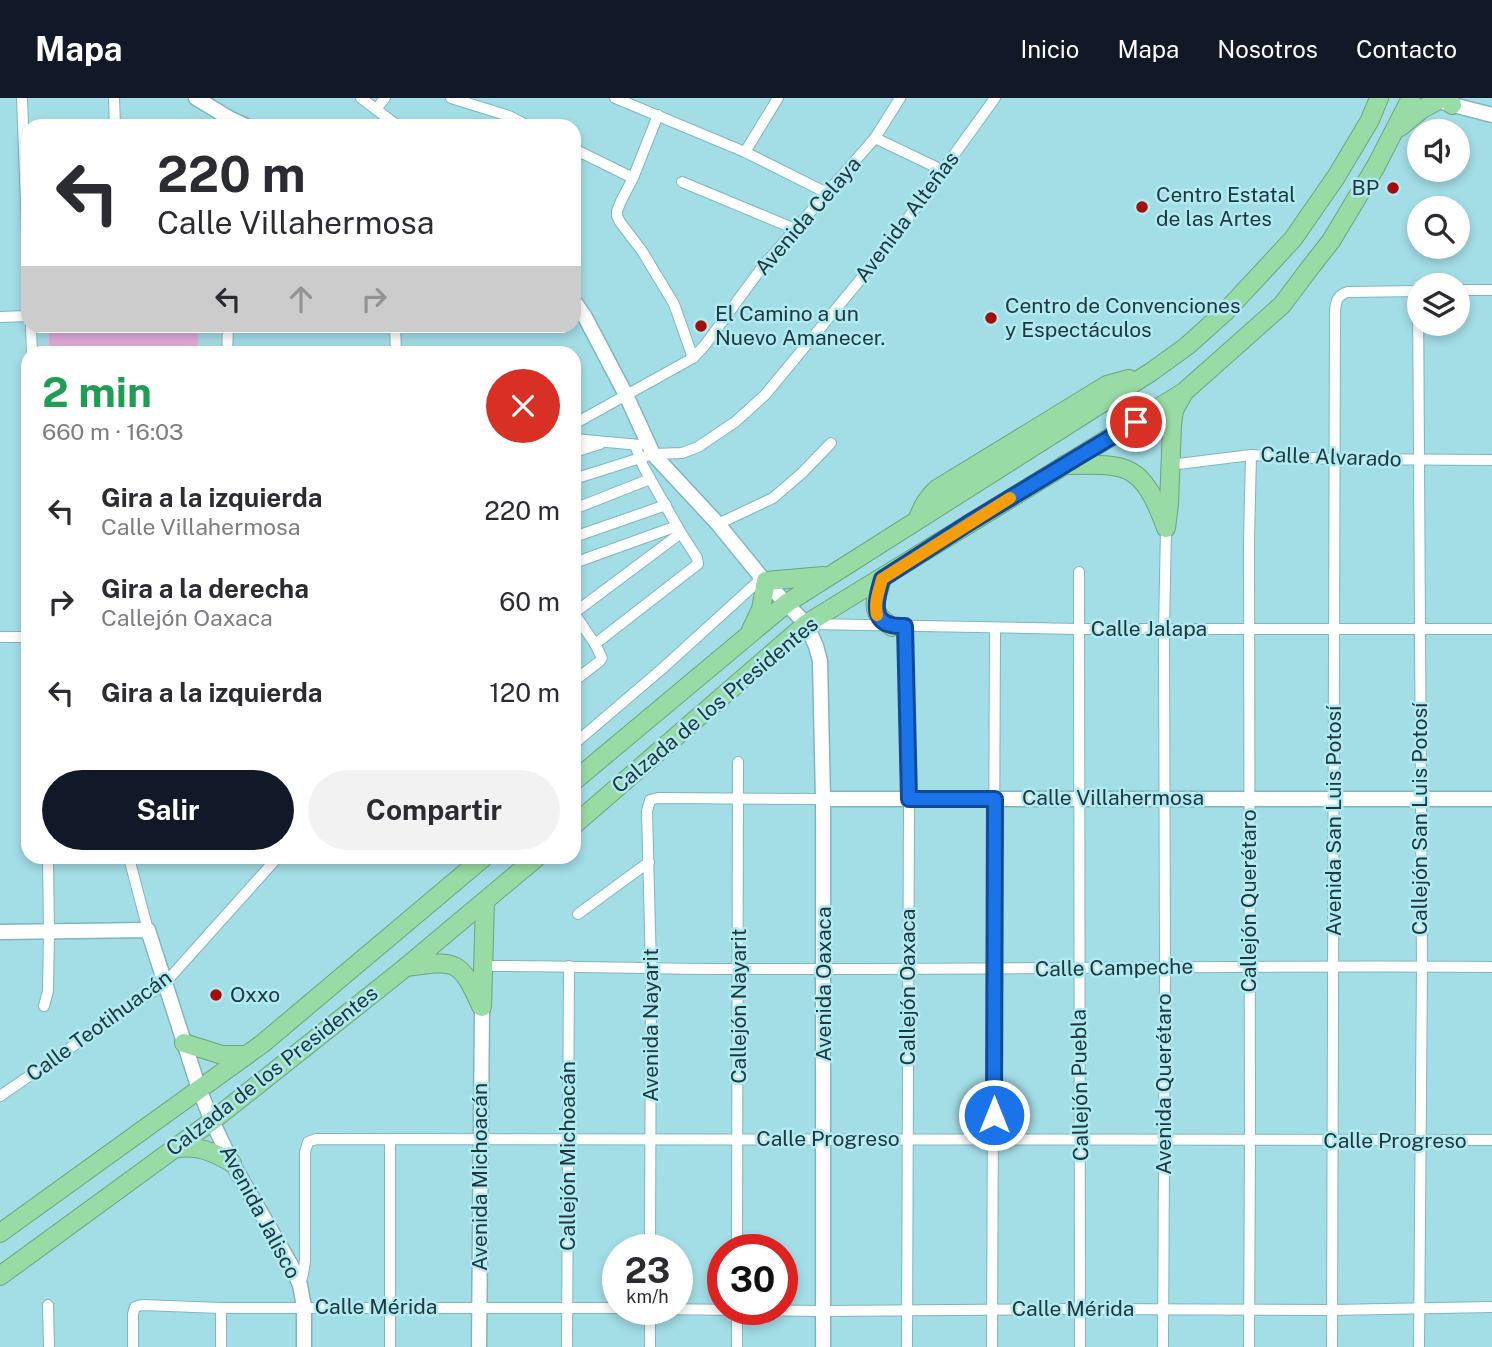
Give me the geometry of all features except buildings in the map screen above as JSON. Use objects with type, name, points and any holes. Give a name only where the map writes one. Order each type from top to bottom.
[{"type":"highway","points":[[1365,98],[1370,120]]},
{"type":"highway","name":"Calzada de los Presidentes","points":[[581,774],[787,603],[1151,372],[1187,346],[1227,310],[1293,239],[1336,177],[1370,120],[1379,98]]},
{"type":"highway","name":"Calzada de los Presidentes","points":[[581,819],[806,624],[1184,392],[1282,304],[1331,241],[1376,166],[1411,98]]},
{"type":"highway","points":[[1394,131],[1422,109],[1442,101]]},
{"type":"highway","points":[[1166,528],[1174,410],[1184,392]]},
{"type":"highway","points":[[1064,465],[1125,468],[1139,477],[1150,491],[1166,528]]},
{"type":"highway","points":[[749,633],[761,608],[764,579],[830,575]]},
{"type":"highway","points":[[882,579],[876,598],[877,615],[898,627]]},
{"type":"highway","name":"Calzada de los Presidentes","points":[[0,1233],[247,1055],[314,1002],[476,864]]},
{"type":"highway","name":"Calzada de los Presidentes","points":[[0,1276],[212,1121],[407,967],[529,864]]},
{"type":"highway","points":[[482,1007],[485,901]]},
{"type":"highway","points":[[407,967],[445,963],[456,967],[465,974],[482,1007]]},
{"type":"highway","points":[[184,1043],[222,1055],[247,1055]]},
{"type":"highway","points":[[171,1150],[181,1147],[203,1149],[232,1163]]},
{"type":"street","points":[[22,98],[23,119]]},
{"type":"street","points":[[114,98],[115,119]]},
{"type":"street","points":[[196,98],[231,119]]},
{"type":"street","points":[[362,98],[390,119]]},
{"type":"street","points":[[377,108],[385,98]]},
{"type":"street","points":[[451,98],[505,119]]},
{"type":"street","points":[[745,152],[778,98]]},
{"type":"street","name":"Avenida Celaya","points":[[581,420],[693,358],[763,266],[875,138],[900,98]]},
{"type":"street","name":"Avenida Alteñas","points":[[644,451],[682,453],[698,447],[735,422],[765,395],[888,246],[995,98]]},
{"type":"street","points":[[620,99],[745,152],[827,194]]},
{"type":"street","points":[[1442,101],[1492,115]]},
{"type":"street","points":[[658,115],[617,216],[674,304],[693,358]]},
{"type":"street","points":[[875,138],[942,170]]},
{"type":"street","points":[[581,152],[633,178]]},
{"type":"street","points":[[682,182],[795,229]]},
{"type":"street","points":[[1470,290],[1492,290]]},
{"type":"street","name":"Avenida San Luis Potosí","points":[[1332,1347],[1335,310],[1339,296],[1348,292],[1407,291]]},
{"type":"street","points":[[581,311],[626,395],[650,479],[698,560],[695,568],[595,644]]},
{"type":"street","points":[[0,317],[21,316]]},
{"type":"street","name":"Callejón San Luis Potosí","points":[[1418,336],[1422,967],[1419,1347]]},
{"type":"street","points":[[581,440],[644,451],[718,524],[806,624]]},
{"type":"street","points":[[581,450],[603,443]]},
{"type":"street","points":[[718,524],[773,498],[831,443]]},
{"type":"street","points":[[581,476],[644,451]]},
{"type":"street","name":"Calle Alvarado","points":[[1170,465],[1251,455],[1334,459],[1492,460]]},
{"type":"street","name":"Callejón Querétaro","points":[[1249,1347],[1251,455]]},
{"type":"street","points":[[581,506],[650,479]]},
{"type":"street","points":[[581,535],[666,505]]},
{"type":"street","name":"Avenida Querétaro","points":[[1163,1347],[1166,528]]},
{"type":"street","points":[[581,561],[679,530]]},
{"type":"street","points":[[581,607],[679,530]]},
{"type":"street","name":"Callejón Puebla","points":[[1079,572],[1080,1347]]},
{"type":"street","points":[[581,738],[764,579]]},
{"type":"street","points":[[581,623],[602,657],[581,676]]},
{"type":"street","name":"Calle Jalapa","points":[[806,624],[1164,630],[1420,627],[1492,629]]},
{"type":"street","name":"Avenida Oaxaca","points":[[806,624],[816,646],[821,672],[824,969],[823,1347]]},
{"type":"street","name":"Callejón Oaxaca","points":[[898,627],[909,799],[907,1347]]},
{"type":"street","points":[[992,1347],[995,628]]},
{"type":"street","points":[[0,637],[21,637]]},
{"type":"street","name":"Callejón Nayarit","points":[[737,1234],[738,762]]},
{"type":"street","name":"Calle Villahermosa","points":[[650,800],[1492,799]]},
{"type":"street","name":"Avenida Nayarit","points":[[650,800],[650,1234]]},
{"type":"street","points":[[578,914],[649,862]]},
{"type":"street","points":[[44,1006],[48,991],[48,864]]},
{"type":"street","points":[[0,932],[148,930],[131,864]]},
{"type":"street","name":"Calle Teotihuacán","points":[[0,1096],[165,983],[273,864]]},
{"type":"street","name":"Avenida Jalisco","points":[[148,930],[199,1089],[212,1121],[232,1163],[300,1285],[304,1307],[304,1347]]},
{"type":"street","name":"Calle Campeche","points":[[484,966],[651,969],[1492,967]]},
{"type":"street","name":"Callejón Michoacán","points":[[568,1347],[569,966]]},
{"type":"street","name":"Avenida Michoacán","points":[[479,1347],[482,1007]]},
{"type":"street","name":"Calle Progreso","points":[[300,1285],[305,1261],[305,1152],[308,1142],[316,1139],[1492,1140]]},
{"type":"street","points":[[390,1140],[390,1347]]},
{"type":"street","points":[[48,1305],[49,1347]]},
{"type":"street","name":"Calle Mérida","points":[[133,1347],[133,1314],[135,1307],[142,1305],[221,1308],[602,1308]]},
{"type":"street","name":"Calle Mérida","points":[[798,1311],[1332,1310],[1492,1307]]},
{"type":"street","points":[[221,1308],[221,1347]]},
{"type":"street","points":[[650,1347],[651,1325]]},
{"type":"street","points":[[737,1325],[737,1347]]},
{"type":"shaded area","points":[[49,333],[198,333],[198,346],[49,346]]},
{"type":"slow traffic","points":[[877,615],[876,598],[882,579],[1010,498]]},
{"type":"place","name":"BP","points":[[1393,188]]},
{"type":"place","name":"Centro Estatal de las Artes","points":[[1142,207]]},
{"type":"place","name":"Centro de Convenciones y Espectáculos","points":[[991,318]]},
{"type":"place","name":"El Camino a un Nuevo Amanecer.","points":[[701,326]]},
{"type":"place","name":"Oxxo","points":[[216,995]]},
{"type":"route","points":[[994,1115],[995,799],[909,799],[905,626],[892,627],[882,620],[877,615],[876,598],[882,579],[1136,422]]}]
